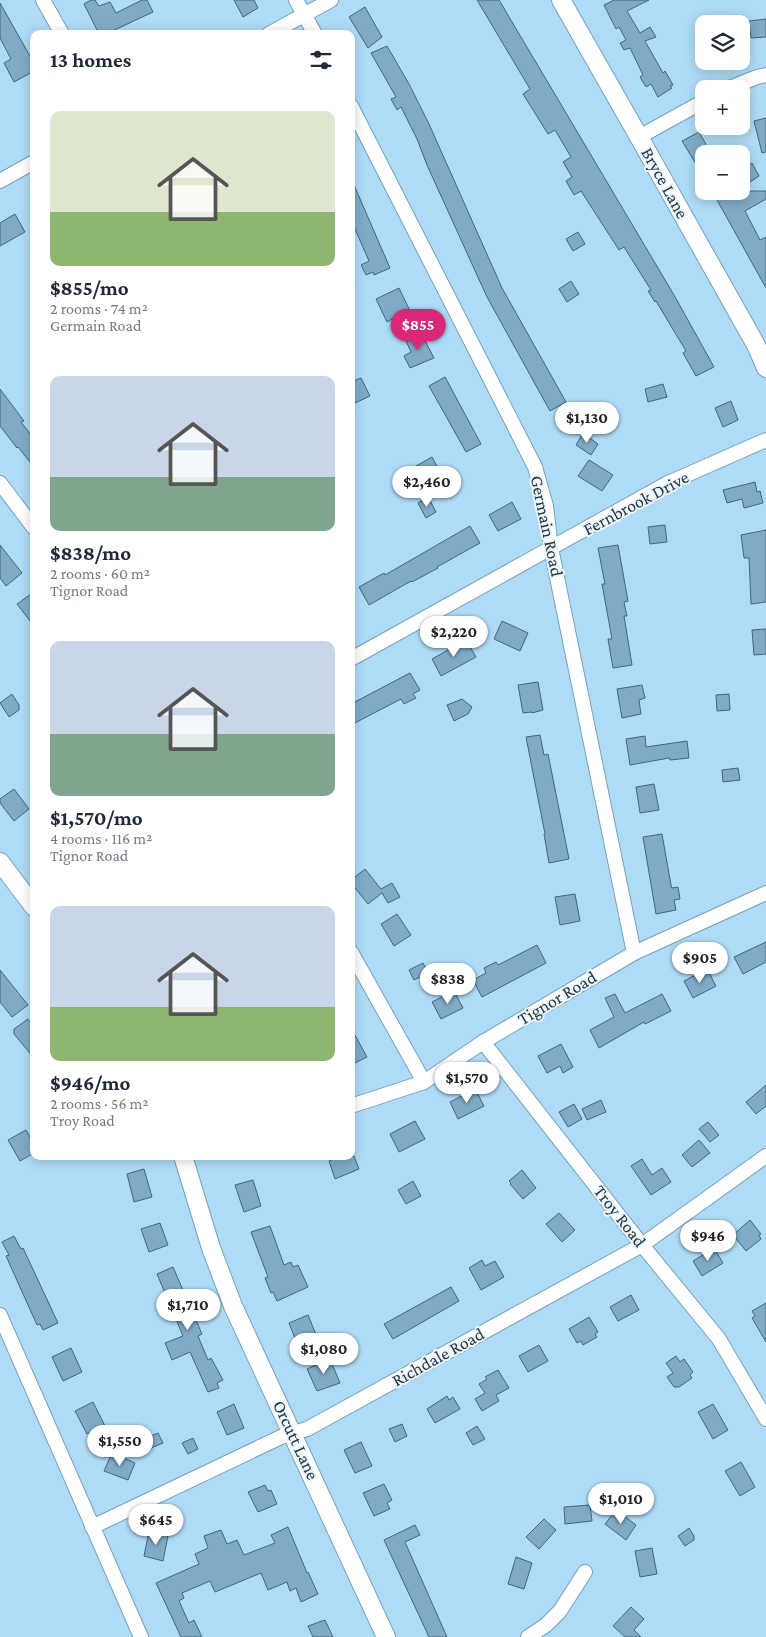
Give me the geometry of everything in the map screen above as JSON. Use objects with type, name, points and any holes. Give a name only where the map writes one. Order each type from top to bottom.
[{"type":"street","points":[[43,0],[60,30]]},
{"type":"street","points":[[296,0],[313,30]]},
{"type":"street","points":[[277,30],[332,0]]},
{"type":"street","name":"Bryce Lane","points":[[561,0],[761,342],[766,368]]},
{"type":"street","points":[[750,80],[766,75]]},
{"type":"street","points":[[640,136],[695,106]]},
{"type":"street","name":"Germain Road","points":[[355,114],[535,467],[546,506],[552,548],[634,953]]},
{"type":"street","points":[[0,181],[30,164]]},
{"type":"street","name":"Fernbrook Drive","points":[[355,657],[666,484],[766,440]]},
{"type":"street","points":[[0,483],[30,523]]},
{"type":"street","points":[[0,862],[30,902]]},
{"type":"street","name":"Tignor Road","points":[[355,1105],[424,1082],[483,1042],[634,953],[766,893]]},
{"type":"street","points":[[355,959],[424,1082]]},
{"type":"street","name":"Troy Road","points":[[483,1042],[642,1245],[719,1339],[766,1419]]},
{"type":"street","name":"Richdale Road","points":[[92,1527],[281,1437],[307,1429],[642,1245],[766,1156]]},
{"type":"street","name":"Orcutt Lane","points":[[188,1160],[211,1248],[233,1306],[386,1637]]},
{"type":"street","points":[[0,1315],[141,1637]]},
{"type":"street","points":[[528,1637],[546,1625],[560,1611],[585,1572]]},
{"type":"building","points":[[91,0],[95,0],[99,6],[110,2],[116,13],[142,0],[147,0],[153,12],[115,30],[97,30],[84,4]]},
{"type":"building","points":[[234,0],[254,0],[258,8],[243,17]]},
{"type":"building","points":[[477,0],[499,0],[674,295],[714,367],[696,376],[683,353],[686,351],[648,291],[651,290],[624,247],[619,250],[581,191],[574,195],[566,181],[572,177],[563,162],[571,157],[555,130],[548,134],[523,94],[530,89]]},
{"type":"building","points":[[614,0],[649,0],[627,11],[640,33],[650,27],[656,37],[645,41],[663,73],[665,71],[673,85],[670,86],[672,88],[658,97],[651,84],[646,87],[640,77],[643,75],[630,48],[624,50],[620,43],[626,40],[619,27],[616,29],[604,5]]},
{"type":"building","points":[[0,3],[30,56],[30,73],[14,82],[4,63],[11,59],[0,38]]},
{"type":"building","points":[[365,7],[382,37],[368,48],[349,17]]},
{"type":"building","points":[[766,19],[766,37],[751,38],[750,21]]},
{"type":"building","points":[[387,46],[429,124],[502,288],[566,402],[550,411],[487,297],[401,107],[397,110],[391,99],[396,97],[371,53]]},
{"type":"building","points":[[766,118],[766,152],[762,153],[754,121]]},
{"type":"building","points":[[695,134],[701,135],[706,145],[695,145],[695,162],[682,141]]},
{"type":"building","points":[[752,163],[759,176],[750,182],[750,164]]},
{"type":"building","points":[[355,187],[390,268],[374,275],[373,272],[366,275],[361,265],[369,261],[355,229]]},
{"type":"building","points":[[750,191],[766,191],[766,199],[745,211],[760,240],[766,237],[766,288],[717,200],[750,200]]},
{"type":"building","points":[[15,214],[25,232],[0,246],[0,223]]},
{"type":"building","points":[[578,232],[585,244],[573,251],[566,239]]},
{"type":"building","points":[[571,281],[579,294],[567,302],[559,289]]},
{"type":"building","points":[[399,288],[411,313],[387,322],[376,299]]},
{"type":"building","points":[[421,333],[434,358],[410,368],[404,356],[411,352],[406,341]]},
{"type":"building","points":[[445,377],[481,444],[466,452],[429,386]]},
{"type":"building","points":[[361,378],[370,396],[355,403],[355,380]]},
{"type":"building","points":[[663,384],[667,397],[648,402],[645,389]]},
{"type":"building","points":[[0,389],[24,421],[21,422],[30,434],[30,462],[17,448],[0,426]]},
{"type":"building","points":[[731,401],[738,420],[723,427],[715,408]]},
{"type":"building","points":[[583,433],[598,444],[591,455],[576,445]]},
{"type":"building","points":[[432,457],[440,472],[425,481],[416,466]]},
{"type":"building","points":[[589,460],[613,475],[602,491],[578,476]]},
{"type":"building","points":[[755,482],[757,492],[760,491],[763,503],[744,508],[742,499],[727,503],[723,490]]},
{"type":"building","points":[[428,497],[436,512],[426,518],[418,503]]},
{"type":"building","points":[[512,502],[521,519],[498,531],[489,515]]},
{"type":"building","points":[[665,525],[667,542],[650,544],[648,527]]},
{"type":"building","points":[[470,526],[480,543],[369,605],[359,587],[384,573],[385,575]]},
{"type":"building","points":[[766,530],[766,602],[751,604],[749,558],[744,558],[741,535]]},
{"type":"building","points":[[0,545],[22,573],[6,586],[0,578]]},
{"type":"building","points":[[618,545],[628,601],[624,602],[627,616],[624,616],[632,665],[613,668],[608,639],[612,639],[602,584],[605,584],[598,548]]},
{"type":"building","points":[[30,595],[30,621],[17,604]]},
{"type":"building","points":[[502,621],[528,633],[520,651],[494,639]]},
{"type":"building","points":[[766,629],[766,654],[754,655],[752,630]]},
{"type":"building","points":[[467,642],[476,657],[441,676],[432,659],[457,645],[457,647]]},
{"type":"building","points":[[410,673],[420,690],[413,694],[416,698],[404,704],[401,699],[355,723],[355,702]]},
{"type":"building","points":[[538,682],[543,710],[523,713],[518,685]]},
{"type":"building","points":[[642,685],[645,698],[639,700],[641,714],[622,718],[617,689]]},
{"type":"building","points":[[12,694],[19,705],[19,710],[9,717],[0,703]]},
{"type":"building","points":[[729,694],[730,710],[717,711],[716,695]]},
{"type":"building","points":[[462,699],[472,707],[468,714],[454,721],[447,705]]},
{"type":"building","points":[[540,735],[544,755],[548,754],[569,859],[549,863],[526,737]]},
{"type":"building","points":[[645,736],[646,747],[687,741],[689,758],[670,760],[669,758],[630,765],[626,739]]},
{"type":"building","points":[[738,768],[740,780],[723,782],[722,770]]},
{"type":"building","points":[[654,784],[659,810],[640,813],[636,787]]},
{"type":"building","points":[[14,789],[29,809],[14,821],[0,803],[0,799]]},
{"type":"building","points":[[662,834],[671,885],[672,888],[678,887],[680,899],[674,900],[676,910],[656,914],[643,837]]},
{"type":"building","points":[[365,869],[381,889],[392,883],[400,897],[388,903],[382,893],[368,904],[355,888],[355,877]]},
{"type":"building","points":[[575,894],[580,921],[560,925],[555,897]]},
{"type":"building","points":[[397,914],[411,935],[394,946],[381,924]]},
{"type":"building","points":[[766,942],[766,962],[743,974],[734,957]]},
{"type":"building","points":[[537,945],[546,963],[482,997],[473,980],[486,973],[484,968],[496,962],[498,965]]},
{"type":"building","points":[[423,963],[428,973],[414,980],[409,970]]},
{"type":"building","points":[[707,969],[716,986],[693,998],[684,981]]},
{"type":"building","points":[[0,970],[28,1005],[12,1017],[0,1002]]},
{"type":"building","points":[[454,991],[463,1008],[441,1019],[432,1002]]},
{"type":"building","points":[[615,994],[625,1013],[662,994],[671,1011],[645,1024],[644,1022],[599,1048],[590,1030],[614,1017],[605,998]]},
{"type":"building","points":[[28,1019],[30,1022],[30,1053],[14,1034],[14,1029]]},
{"type":"building","points":[[355,1035],[367,1057],[355,1063]]},
{"type":"building","points":[[561,1044],[573,1067],[563,1073],[560,1066],[547,1073],[538,1056]]},
{"type":"building","points":[[766,1085],[766,1106],[756,1114],[746,1102]]},
{"type":"building","points":[[475,1089],[484,1106],[458,1119],[450,1102]]},
{"type":"building","points":[[601,1100],[606,1112],[587,1120],[582,1109]]},
{"type":"building","points":[[574,1104],[582,1119],[568,1127],[559,1112]]},
{"type":"building","points":[[415,1121],[425,1139],[399,1152],[390,1134]]},
{"type":"building","points":[[708,1122],[719,1135],[710,1142],[699,1129]]},
{"type":"building","points":[[26,1130],[30,1137],[30,1155],[20,1161],[8,1140]]},
{"type":"building","points":[[699,1140],[710,1153],[692,1167],[682,1155]]},
{"type":"building","points":[[355,1159],[359,1169],[335,1179],[329,1161]]},
{"type":"building","points":[[642,1159],[652,1175],[662,1168],[671,1182],[651,1195],[631,1166]]},
{"type":"building","points":[[144,1169],[152,1197],[134,1202],[127,1174]]},
{"type":"building","points":[[522,1170],[536,1188],[523,1199],[509,1181]]},
{"type":"building","points":[[253,1180],[261,1206],[244,1212],[235,1185]]},
{"type":"building","points":[[413,1181],[421,1196],[406,1204],[398,1190]]},
{"type":"building","points":[[559,1213],[575,1230],[562,1242],[546,1224]]},
{"type":"building","points":[[750,1220],[761,1234],[759,1235],[761,1239],[746,1251],[733,1235]]},
{"type":"building","points":[[160,1223],[168,1245],[149,1252],[141,1229]]},
{"type":"building","points":[[270,1226],[284,1265],[291,1262],[293,1267],[298,1265],[308,1287],[277,1301],[273,1292],[271,1293],[265,1278],[268,1277],[251,1232]]},
{"type":"building","points":[[14,1236],[21,1249],[23,1248],[58,1323],[43,1330],[40,1324],[37,1325],[6,1256],[9,1255],[2,1242]]},
{"type":"building","points":[[714,1248],[723,1263],[702,1276],[693,1261]]},
{"type":"building","points":[[482,1260],[485,1266],[495,1261],[504,1277],[481,1290],[469,1268]]},
{"type":"building","points":[[173,1267],[202,1334],[198,1336],[208,1360],[211,1358],[223,1380],[217,1383],[219,1388],[208,1392],[190,1352],[172,1360],[165,1343],[183,1336],[157,1274]]},
{"type":"building","points":[[451,1287],[459,1301],[393,1339],[384,1324]]},
{"type":"building","points":[[631,1295],[639,1310],[618,1321],[610,1307]]},
{"type":"building","points":[[766,1303],[766,1342],[752,1318],[755,1316],[752,1311]]},
{"type":"building","points":[[308,1315],[317,1337],[301,1344],[299,1339],[296,1341],[289,1323]]},
{"type":"building","points":[[589,1317],[598,1332],[595,1334],[597,1337],[583,1345],[581,1341],[577,1343],[569,1329]]},
{"type":"building","points":[[539,1345],[548,1361],[528,1372],[519,1356]]},
{"type":"building","points":[[71,1348],[82,1372],[63,1381],[52,1357]]},
{"type":"building","points":[[676,1356],[680,1362],[684,1359],[693,1372],[690,1375],[692,1378],[679,1387],[674,1387],[667,1377],[673,1373],[666,1363]]},
{"type":"building","points":[[330,1359],[340,1383],[317,1391],[307,1369]]},
{"type":"building","points":[[498,1370],[509,1388],[496,1395],[499,1401],[482,1411],[475,1399],[485,1393],[479,1384],[487,1379],[485,1377]]},
{"type":"building","points":[[447,1396],[449,1400],[453,1397],[460,1409],[435,1423],[427,1409]]},
{"type":"building","points":[[93,1402],[105,1426],[87,1434],[75,1411]]},
{"type":"building","points":[[234,1404],[244,1428],[227,1435],[217,1412]]},
{"type":"building","points":[[713,1404],[728,1430],[713,1439],[698,1412]]},
{"type":"building","points":[[402,1424],[407,1436],[395,1442],[389,1429]]},
{"type":"building","points":[[477,1426],[485,1439],[473,1445],[466,1433]]},
{"type":"building","points":[[158,1433],[163,1443],[151,1448],[146,1438]]},
{"type":"building","points":[[193,1438],[198,1449],[188,1454],[182,1443]]},
{"type":"building","points":[[361,1442],[372,1466],[355,1473],[344,1450]]},
{"type":"building","points":[[112,1453],[135,1463],[128,1480],[104,1471]]},
{"type":"building","points":[[741,1462],[755,1487],[740,1496],[725,1471]]},
{"type":"building","points":[[384,1484],[392,1500],[387,1503],[390,1509],[374,1516],[363,1493]]},
{"type":"building","points":[[265,1485],[268,1491],[271,1490],[277,1504],[258,1512],[248,1492]]},
{"type":"building","points":[[590,1505],[592,1521],[565,1524],[564,1507]]},
{"type":"building","points":[[616,1510],[636,1525],[626,1540],[605,1524]]},
{"type":"building","points":[[544,1519],[556,1530],[539,1549],[526,1537]]},
{"type":"building","points":[[415,1525],[420,1535],[405,1542],[447,1637],[429,1637],[384,1540]]},
{"type":"building","points":[[288,1527],[318,1594],[301,1602],[296,1588],[290,1591],[287,1582],[268,1590],[261,1573],[215,1592],[210,1581],[182,1593],[184,1598],[179,1601],[189,1623],[194,1620],[202,1637],[181,1637],[156,1583],[199,1564],[195,1554],[208,1548],[204,1536],[221,1530],[227,1544],[237,1540],[244,1555],[275,1543],[271,1535]]},
{"type":"building","points":[[689,1528],[694,1536],[694,1540],[685,1546],[678,1536]]},
{"type":"building","points":[[149,1531],[168,1536],[163,1561],[144,1556]]},
{"type":"building","points":[[652,1548],[657,1574],[640,1577],[635,1551]]},
{"type":"building","points":[[516,1557],[532,1563],[524,1589],[508,1584]]},
{"type":"building","points":[[631,1607],[644,1619],[634,1630],[641,1637],[625,1637],[613,1626]]},
{"type":"building","points":[[325,1620],[333,1637],[313,1637],[308,1626]]}]
